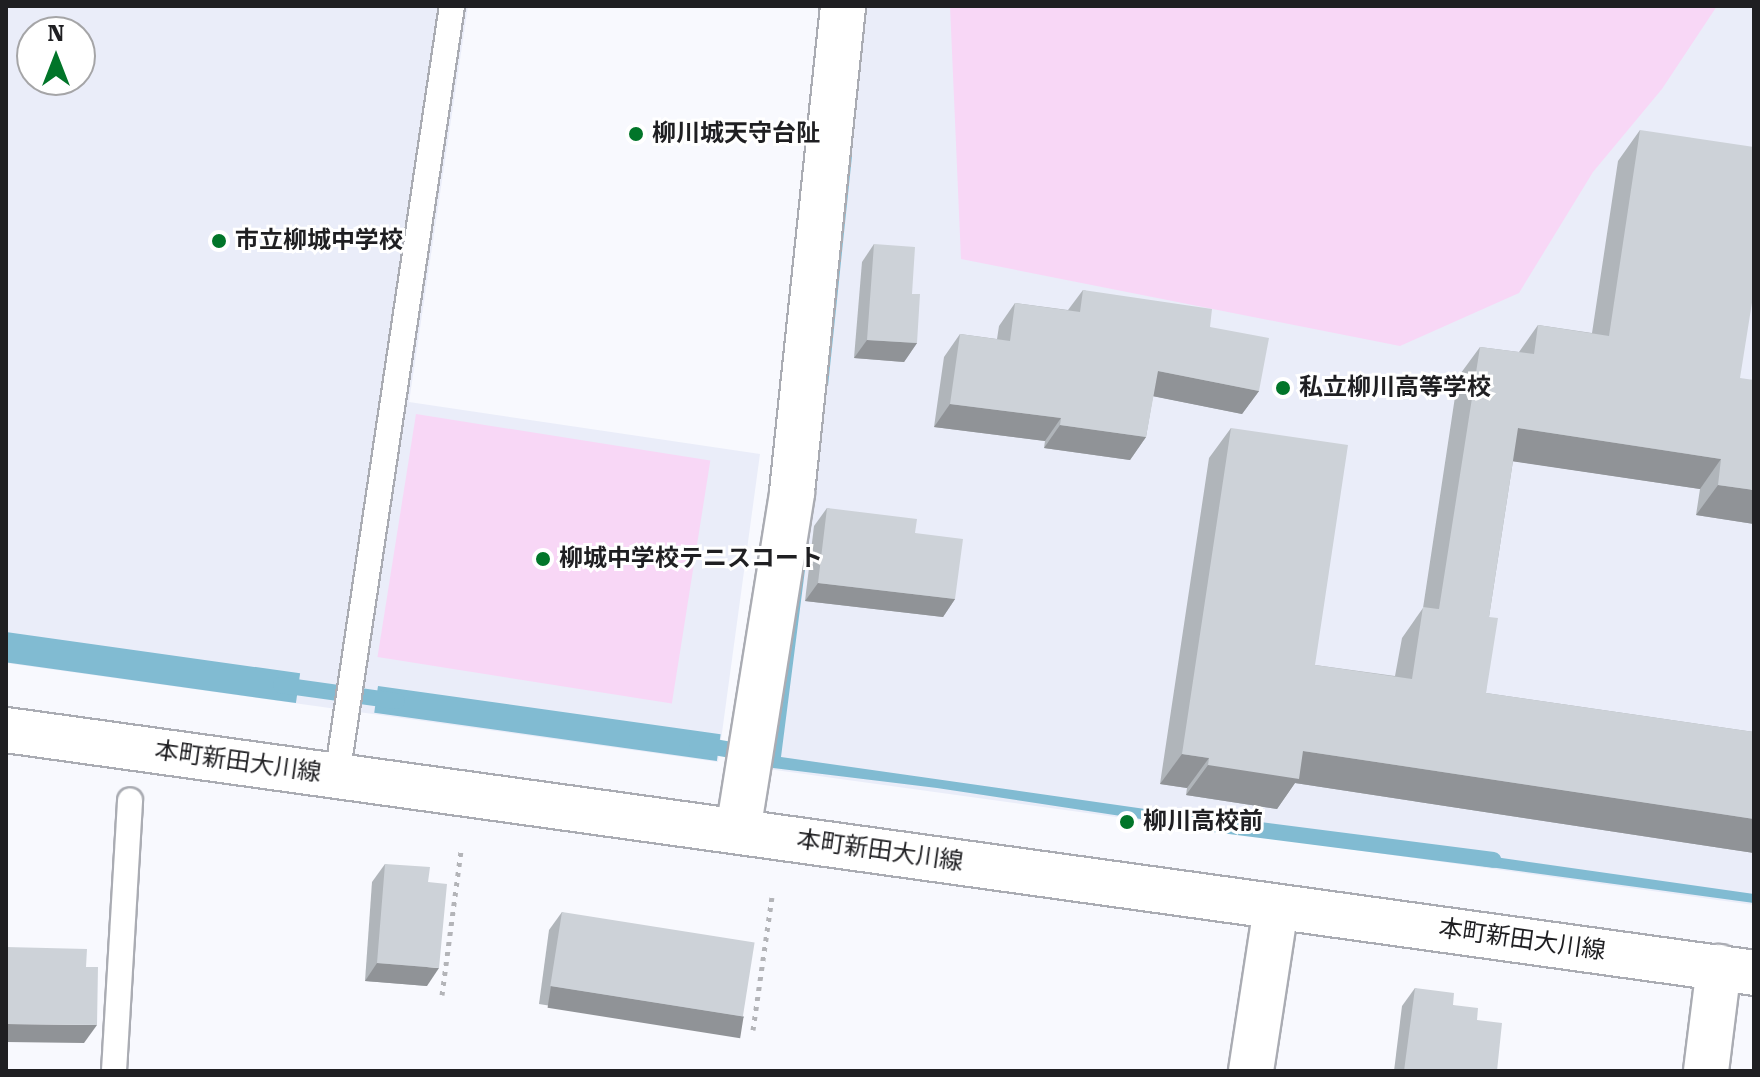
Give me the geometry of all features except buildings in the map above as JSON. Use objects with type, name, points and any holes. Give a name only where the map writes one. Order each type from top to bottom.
[{"type":"main road","points":[[738,831],[792,492],[843,6]]},
{"type":"main road","name":"本町新田大川線","points":[[6,730],[1736,970]]},
{"type":"main road","points":[[1251,1071],[1276,908]]},
{"type":"main road","points":[[1706,1071],[1736,970]]},
{"type":"lane","points":[[337,776],[349,677],[452,6]]},
{"type":"lane","points":[[114,1071],[130,800]]},
{"type":"path","points":[[442,995],[461,850]]},
{"type":"path","points":[[753,1030],[772,897]]},
{"type":"shaded area","name":"市立柳城中学校","points":[[6,6],[468,6],[409,402],[760,454],[718,762],[6,663]]},
{"type":"shaded area","name":"私立柳川高等学校","points":[[855,6],[1754,6],[1754,905],[768,769]]},
{"type":"shaded area","points":[[950,6],[1717,6],[1662,89],[1593,172],[1519,293],[1400,346],[961,259]]},
{"type":"shaded area","name":"柳城中学校テニスコート","points":[[416,414],[710,461],[672,704],[378,657]]},
{"type":"water","points":[[847,156],[852,156],[828,386],[819,384]]},
{"type":"water","points":[[809,473],[817,476],[781,757],[1180,814],[1180,825],[937,788],[773,768],[772,756]]},
{"type":"water","points":[[6,632],[300,673],[296,703],[6,662]]},
{"type":"water","points":[[378,686],[721,734],[717,761],[374,713]]},
{"type":"water","points":[[1474,854],[1754,894],[1754,903],[1475,865]]},
{"type":"waterway","points":[[281,685],[397,701]]},
{"type":"waterway","points":[[697,744],[749,753]]},
{"type":"waterway","points":[[1159,817],[1493,860]]},
{"type":"place","name":"柳川城天守台阯","points":[[636,134]]},
{"type":"place","name":"市立柳城中学校","points":[[219,241]]},
{"type":"place","name":"私立柳川高等学校","points":[[1283,388]]},
{"type":"place","name":"柳城中学校テニスコート","points":[[543,559]]},
{"type":"place","name":"柳川高校前","points":[[1127,822]]}]
